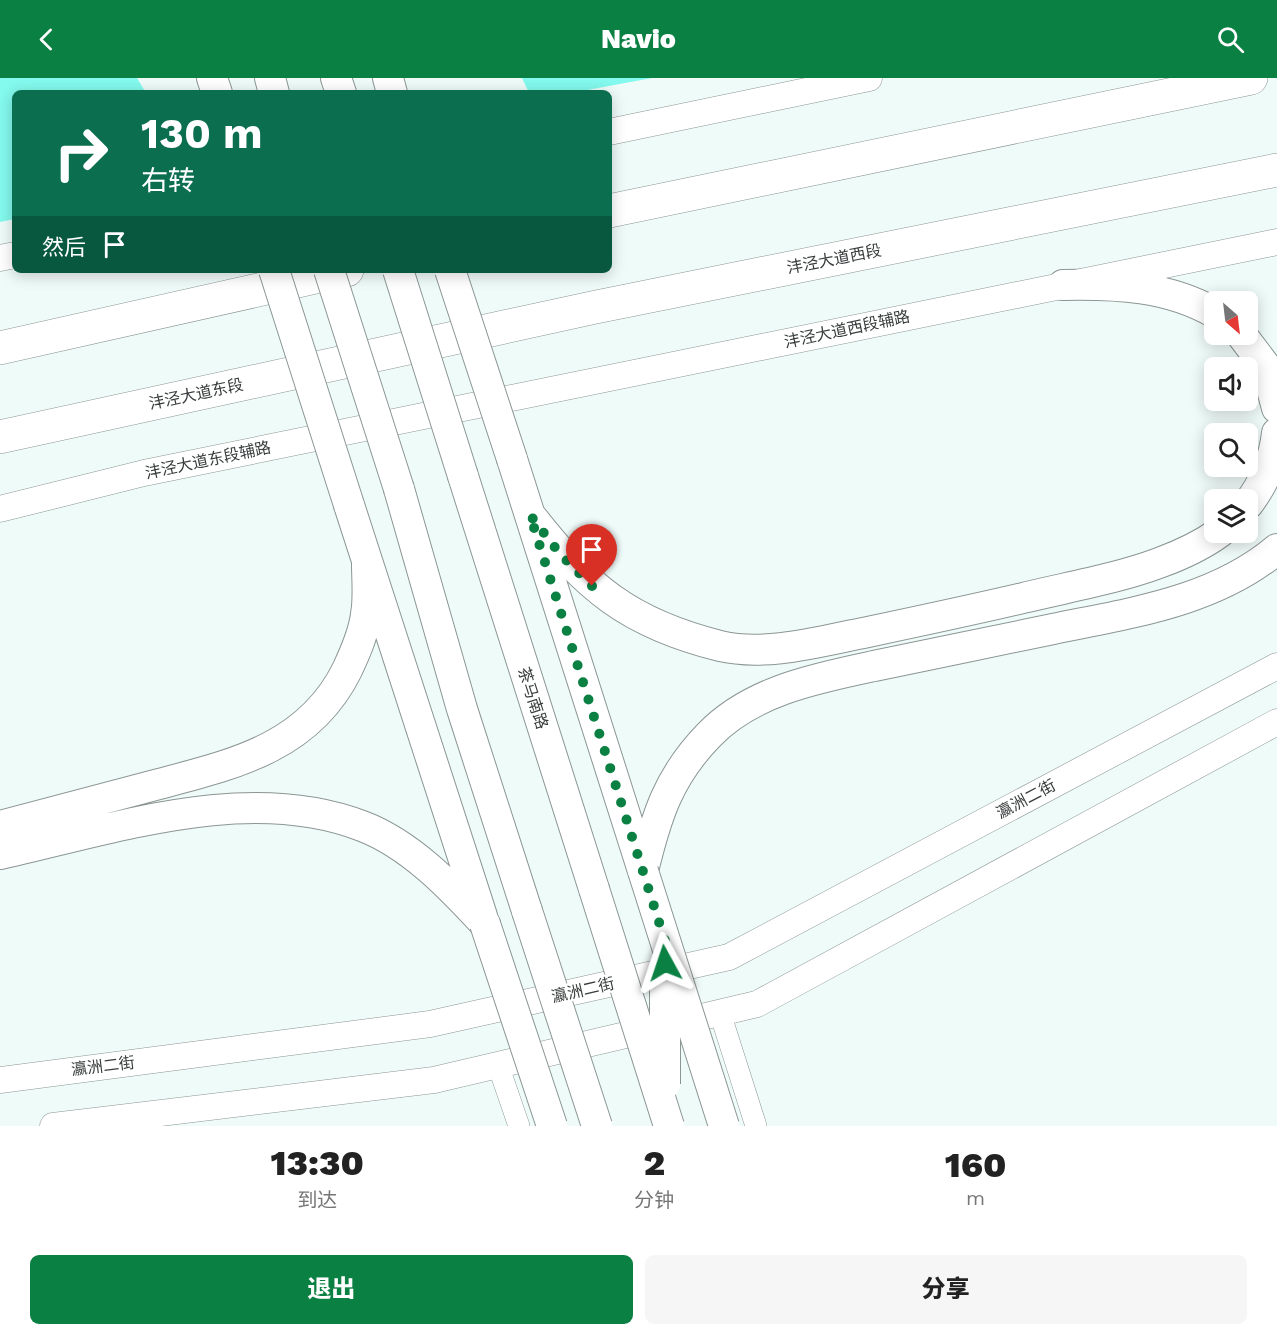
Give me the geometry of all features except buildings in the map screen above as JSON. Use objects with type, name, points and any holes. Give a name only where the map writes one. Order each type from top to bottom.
[{"type":"main road","points":[[612,210],[1251,78]]},
{"type":"main road","name":"沣泾大道西段","points":[[392,351],[632,300],[1277,170]]},
{"type":"main road","points":[[275,273],[367,564],[552,1126]]},
{"type":"main road","points":[[330,273],[399,489],[462,709],[595,1126]]},
{"type":"main road","points":[[0,348],[333,273]]},
{"type":"main road","name":"茶马南路","points":[[399,273],[667,1120]]},
{"type":"main road","points":[[451,273],[724,1126]]},
{"type":"main road","points":[[1063,285],[1110,284],[1155,291],[1189,299],[1204,307]]},
{"type":"main road","points":[[1249,345],[1266,367],[1277,408]]},
{"type":"main road","name":"沣泾大道东段","points":[[0,437],[392,351]]},
{"type":"main road","points":[[1258,491],[1271,465],[1277,433]]},
{"type":"main road","points":[[530,515],[560,554],[592,586],[638,617],[679,634],[723,646],[755,648],[791,647],[961,613],[1131,572],[1181,555],[1204,541]]},
{"type":"main road","points":[[643,872],[657,815],[680,769],[710,734],[739,710],[768,695],[839,674],[1162,606],[1221,583],[1277,549]]},
{"type":"main road","points":[[0,826],[216,770],[255,755],[288,738],[316,716],[337,689],[354,655],[366,615],[367,564]]},
{"type":"main road","points":[[0,854],[181,814],[224,808],[274,806],[362,826],[403,849],[465,902],[485,924]]},
{"type":"main road","points":[[665,941],[667,1120]]},
{"type":"main road","points":[[510,999],[595,1126]]},
{"type":"street","points":[[612,131],[869,78]]},
{"type":"street","name":"沣泾大道西段辅路","points":[[418,417],[1277,242]]},
{"type":"street","name":"沣泾大道东段辅路","points":[[0,509],[144,473],[418,417]]},
{"type":"street","name":"瀛洲二街","points":[[0,1080],[430,1024],[729,957],[1277,666]]},
{"type":"street","points":[[53,1126],[434,1080],[756,1004],[1277,722]]},
{"type":"street","points":[[720,1013],[756,1126]]},
{"type":"street","points":[[498,1065],[519,1126]]},
{"type":"shaded area","points":[[0,78],[137,78],[144,90],[12,90],[12,220],[0,222]]},
{"type":"shaded area","points":[[522,78],[652,78],[587,90],[528,90]]},
{"type":"route","points":[[592,586],[560,554],[530,515],[665,941],[665,963]]}]
